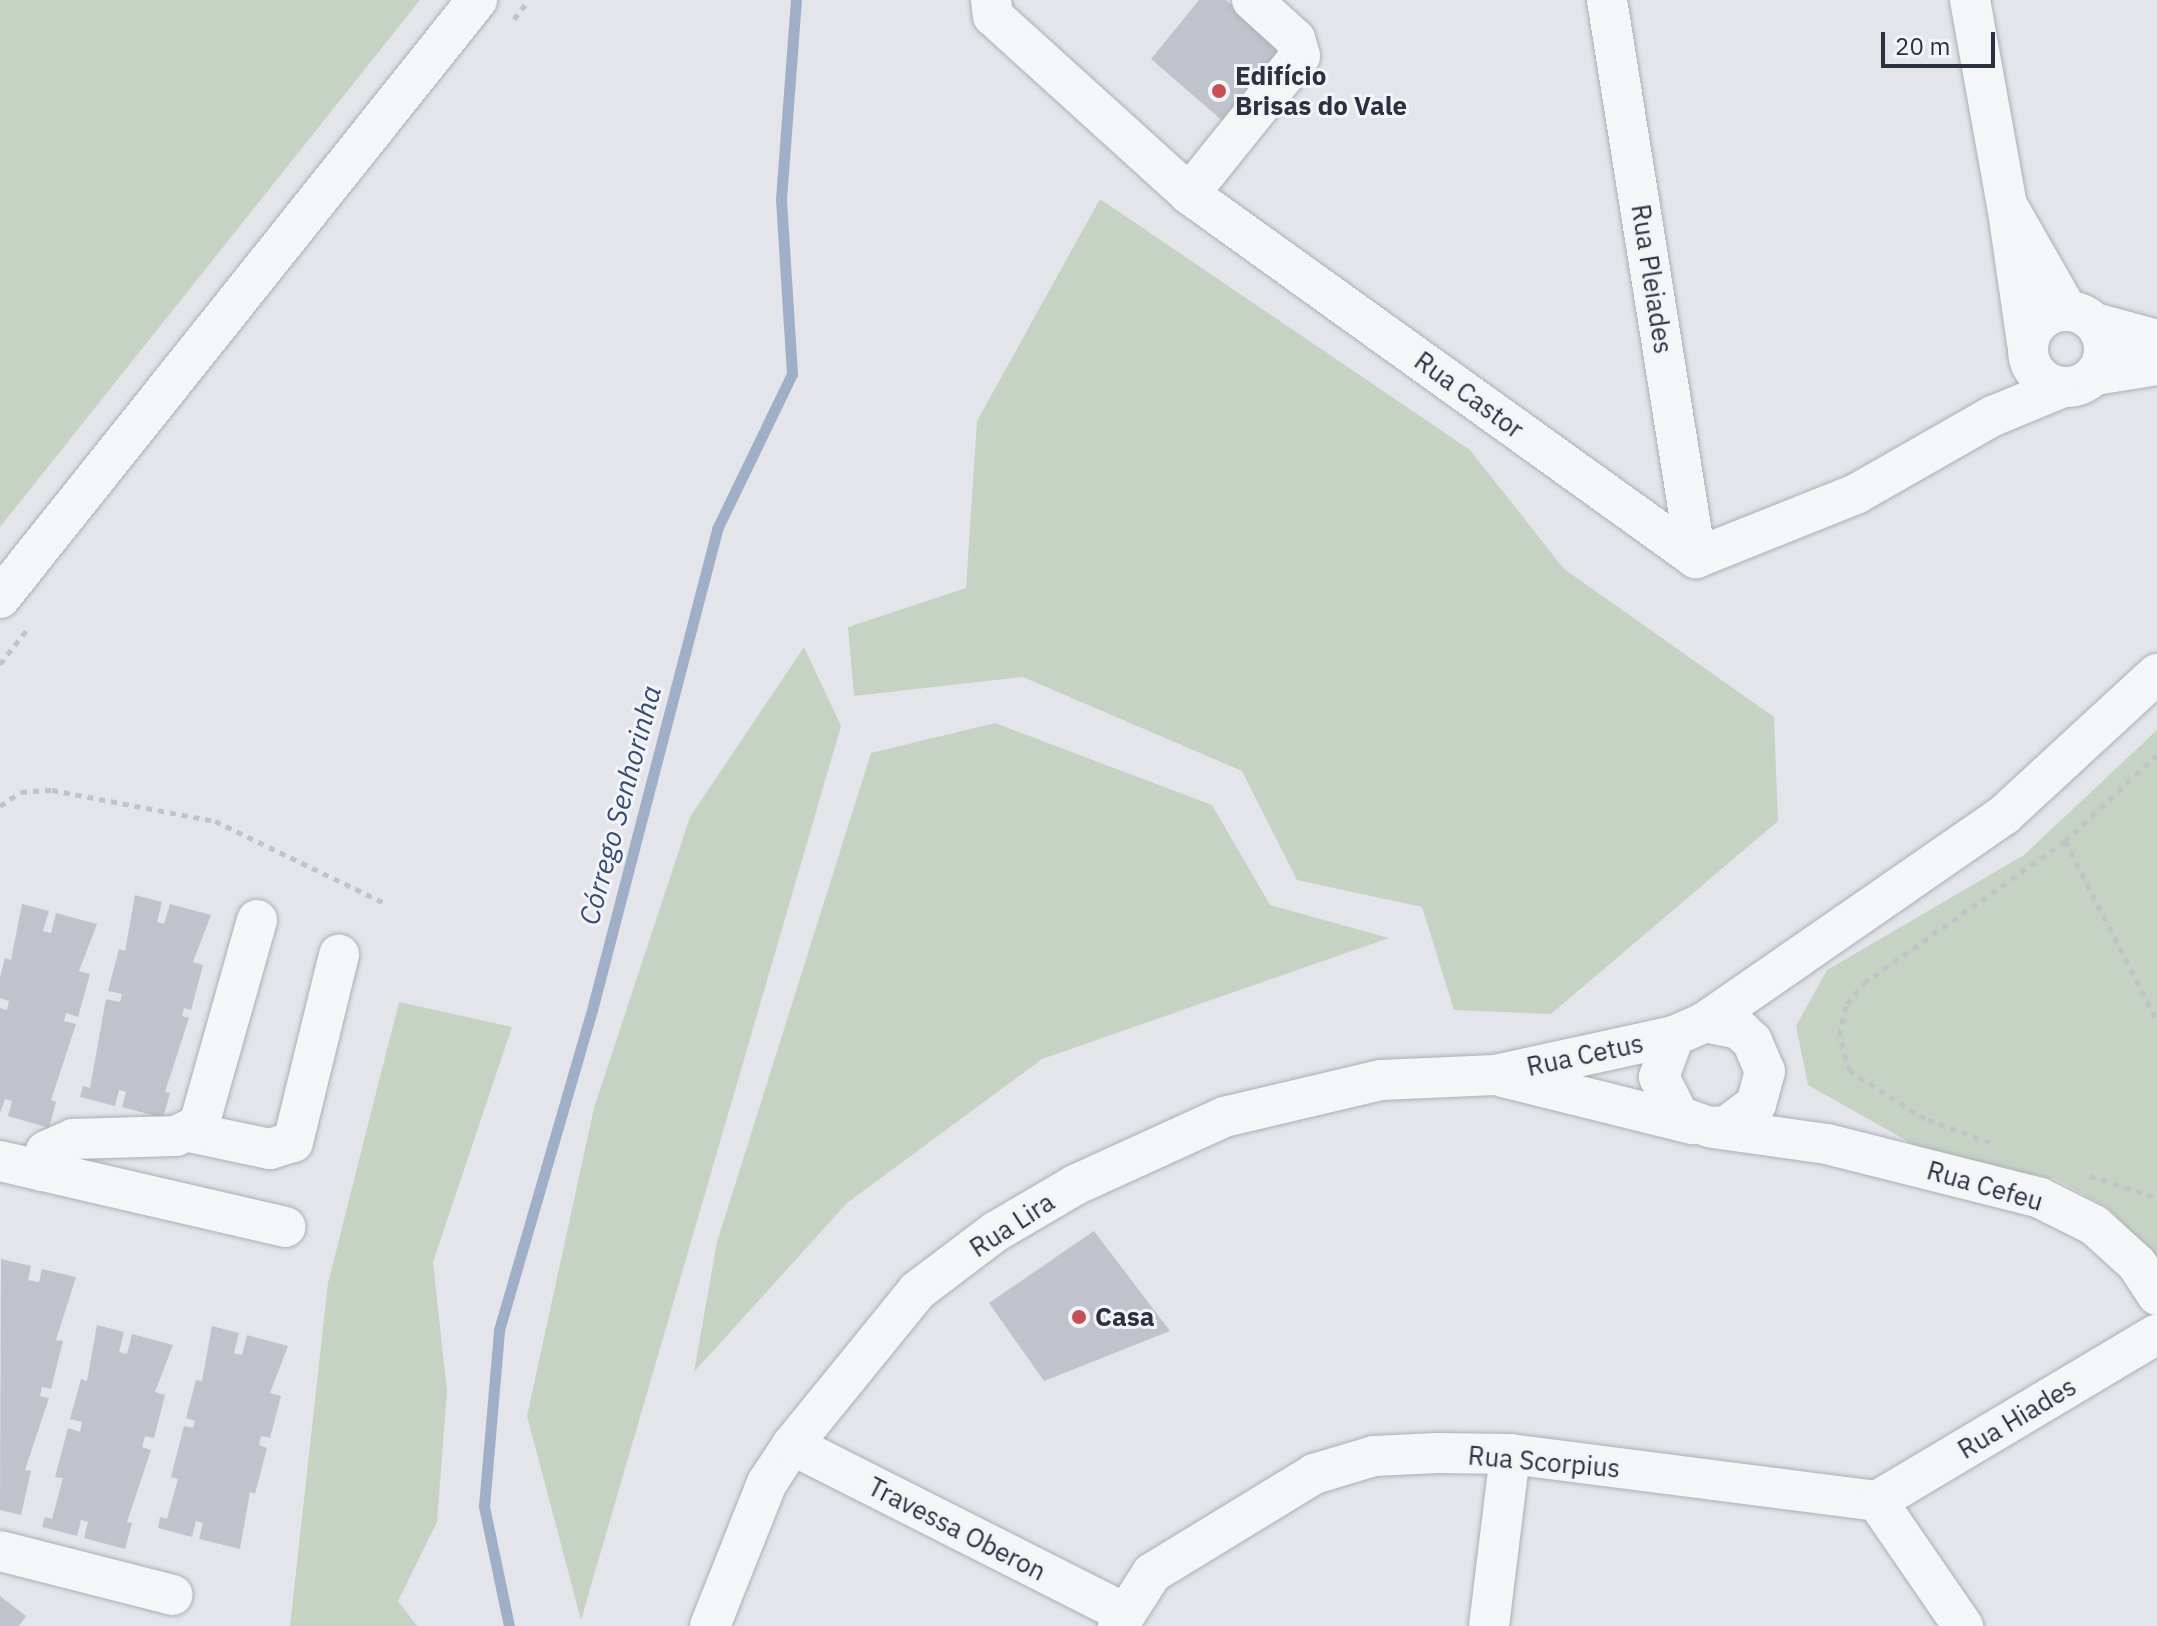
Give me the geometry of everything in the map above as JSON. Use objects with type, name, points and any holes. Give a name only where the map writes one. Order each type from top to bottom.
[{"type":"street","points":[[0,598],[477,0]]},
{"type":"street","points":[[1189,194],[1300,56],[1295,39],[1252,0]]},
{"type":"street","name":"Rua Pleiades","points":[[1607,0],[1696,558]]},
{"type":"street","points":[[1970,0],[2007,205],[2054,368]]},
{"type":"street","name":"Rua Castor","points":[[992,8],[1189,194],[1696,558]]},
{"type":"street","points":[[1696,558],[1856,494],[1993,416],[2054,368],[2104,355],[2007,205]]},
{"type":"street","points":[[2054,368],[2046,316],[2081,317],[2157,340]]},
{"type":"street","points":[[2054,368],[2157,365]]},
{"type":"street","points":[[1690,1029],[1739,1029],[1752,1041],[1765,1071],[1763,1088],[1743,1117],[1700,1126],[1661,1092],[1660,1062],[1690,1029],[2004,815],[2157,674]]},
{"type":"street","points":[[189,1132],[207,1108],[257,920]]},
{"type":"street","points":[[1752,1041],[1757,1015],[1773,988],[1822,940]]},
{"type":"street","points":[[42,1171],[46,1151],[73,1139],[189,1132],[270,1149],[293,1142],[339,955]]},
{"type":"street","name":"Rua Cetus","points":[[1495,1075],[1690,1029]]},
{"type":"street","name":"Rua Cefeu","points":[[1495,1075],[1700,1126],[1827,1144],[2040,1198],[2094,1225],[2137,1264],[2157,1295]]},
{"type":"street","name":"Rua Lira","points":[[710,1626],[767,1483],[792,1445],[917,1291],[995,1232],[1075,1185],[1224,1117],[1381,1080],[1495,1075]]},
{"type":"street","name":"Rua Cefeu","points":[[1763,1088],[1827,1144]]},
{"type":"street","points":[[0,1161],[285,1227]]},
{"type":"street","name":"Rua Hiades","points":[[1877,1501],[2157,1334]]},
{"type":"street","name":"Travessa Oberon","points":[[792,1445],[1120,1619]]},
{"type":"street","points":[[1489,1626],[1510,1454]]},
{"type":"street","name":"Rua Scorpius","points":[[1120,1619],[1152,1573],[1314,1474],[1374,1456],[1510,1454],[1877,1501]]},
{"type":"street","points":[[1877,1501],[1963,1626]]},
{"type":"street","points":[[0,1551],[172,1595]]},
{"type":"path","points":[[2006,1147],[1925,1119],[1872,1090],[1850,1071],[1839,1035],[1847,1004],[1864,983],[2065,841],[2157,755]]},
{"type":"path","points":[[0,806],[21,792],[52,790],[215,821],[385,903]]},
{"type":"path","points":[[2065,841],[2157,1021]]},
{"type":"path","points":[[2084,1174],[2157,1198]]},
{"type":"green space","points":[[0,0],[420,0],[0,527]]},
{"type":"green space","points":[[1100,199],[1470,450],[1564,569],[1774,717],[1778,821],[1551,1014],[1454,1010],[1422,907],[1297,880],[1242,771],[1023,677],[854,696],[848,627],[966,588],[977,421]]},
{"type":"green space","points":[[804,647],[841,726],[581,1620],[527,1416],[594,1108],[690,817]]},
{"type":"green space","points":[[995,723],[1212,805],[1270,905],[1389,938],[1042,1059],[847,1203],[694,1372],[717,1242],[871,753]]},
{"type":"green space","points":[[2157,730],[2157,1257],[2107,1207],[2055,1179],[1932,1155],[1808,1085],[1796,1026],[1827,970],[2024,855]]},
{"type":"green space","points":[[399,1002],[512,1027],[433,1262],[447,1391],[437,1522],[398,1601],[417,1626],[290,1626],[328,1283]]},
{"type":"building","name":"Edifício Brisas do Vale","points":[[1199,0],[1226,0],[1284,50],[1225,123],[1151,59]]},
{"type":"building","points":[[135,895],[162,902],[157,922],[164,924],[170,904],[211,915],[193,962],[203,965],[191,1010],[184,1008],[182,1016],[189,1018],[165,1092],[170,1093],[163,1118],[122,1107],[126,1092],[119,1090],[115,1106],[80,1097],[83,1086],[90,1088],[106,999],[120,1002],[122,994],[108,991],[119,949],[125,951]]},
{"type":"building","points":[[22,904],[49,911],[43,931],[51,933],[56,913],[97,924],[79,971],[90,974],[78,1017],[66,1013],[64,1021],[76,1024],[51,1100],[56,1102],[49,1128],[8,1116],[12,1101],[5,1099],[0,1113],[0,1008],[7,1010],[9,1001],[0,998],[0,977],[5,958],[11,960]]},
{"type":"building","name":"Casa","points":[[1094,1231],[1170,1331],[1044,1381],[989,1303]]},
{"type":"building","points":[[1,1259],[31,1266],[28,1280],[39,1282],[42,1269],[76,1277],[56,1340],[63,1341],[51,1389],[42,1387],[40,1396],[49,1398],[25,1470],[31,1471],[21,1515],[0,1510]]},
{"type":"building","points":[[97,1325],[124,1332],[119,1352],[127,1354],[132,1334],[173,1345],[155,1392],[165,1395],[154,1438],[145,1436],[142,1447],[151,1450],[127,1522],[132,1523],[125,1549],[84,1538],[88,1522],[81,1520],[77,1536],[42,1527],[45,1517],[52,1519],[63,1478],[55,1477],[68,1428],[80,1432],[82,1422],[70,1419],[81,1379],[87,1381]]},
{"type":"building","points":[[212,1326],[239,1333],[234,1353],[242,1355],[247,1335],[288,1346],[270,1393],[281,1396],[270,1438],[261,1436],[259,1445],[267,1448],[255,1494],[250,1492],[240,1549],[199,1539],[203,1523],[196,1521],[192,1537],[158,1528],[160,1517],[167,1519],[178,1479],[171,1477],[184,1426],[193,1428],[195,1421],[186,1418],[196,1380],[202,1381]]},
{"type":"building","points":[[0,1596],[26,1616],[19,1626],[0,1626]]},
{"type":"waterway","name":"Córrego Senhorinha","points":[[509,1626],[484,1506],[499,1330],[592,1010],[717,529],[792,374],[781,199],[796,0]]},
{"type":"place","name":"Edifício Brisas do Vale","points":[[1219,91]]},
{"type":"place","name":"Casa","points":[[1079,1317]]}]
